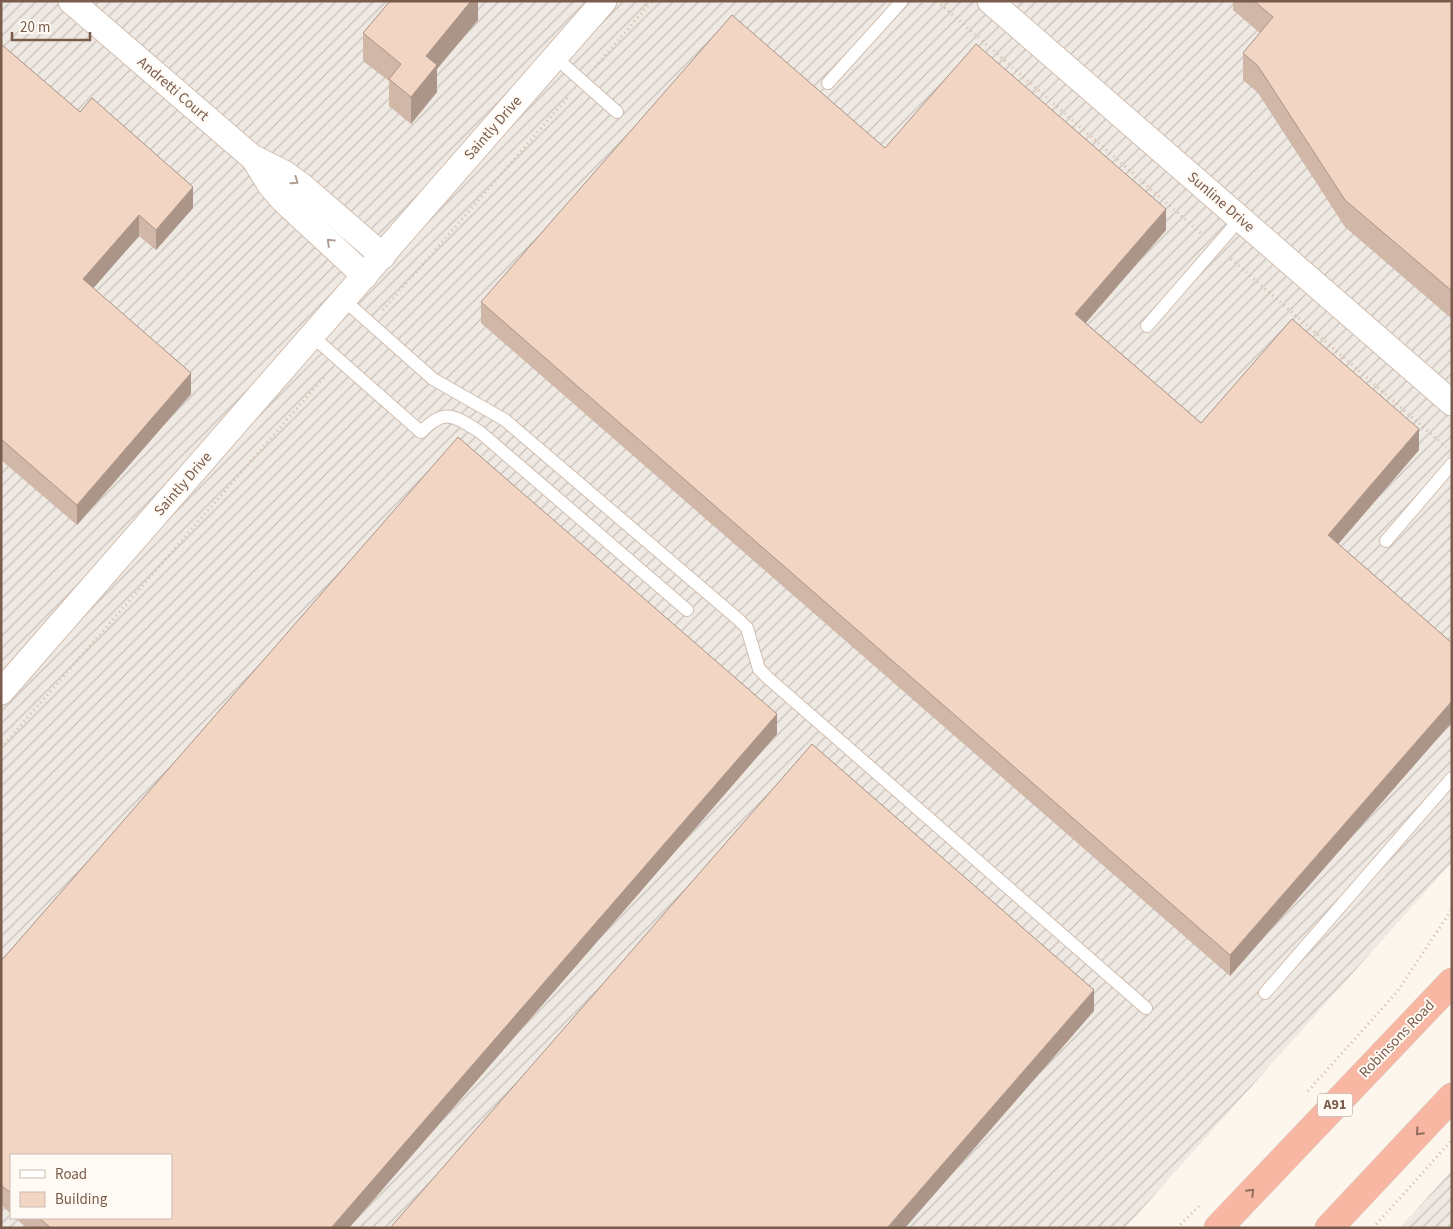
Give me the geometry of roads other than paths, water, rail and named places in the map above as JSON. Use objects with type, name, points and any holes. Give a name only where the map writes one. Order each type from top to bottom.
[{"type":"highway","name":"Robinsons Road","points":[[1218,1228],[1452,982]]},
{"type":"highway","points":[[1329,1228],[1452,1097]]},
{"type":"street","name":"Andretti Court","points":[[71,1],[252,157]]},
{"type":"street","name":"Saintly Drive","points":[[1,692],[604,1]]},
{"type":"street","name":"Sunline Drive","points":[[990,1],[1452,403]]},
{"type":"street","points":[[252,157],[284,173],[302,186],[383,256]]},
{"type":"street","points":[[252,157],[283,200],[365,276]]},
{"type":"lane","points":[[828,84],[902,1]]},
{"type":"lane","points":[[555,57],[617,112]]},
{"type":"lane","points":[[1147,326],[1240,219]]},
{"type":"lane","points":[[344,300],[433,379],[506,420],[739,620],[747,628],[759,669],[768,678],[1146,1008]]},
{"type":"lane","points":[[312,336],[421,432],[432,421],[448,417],[480,432],[686,610]]},
{"type":"lane","points":[[1386,541],[1452,464]]},
{"type":"lane","points":[[1264,993],[1452,778]]}]
